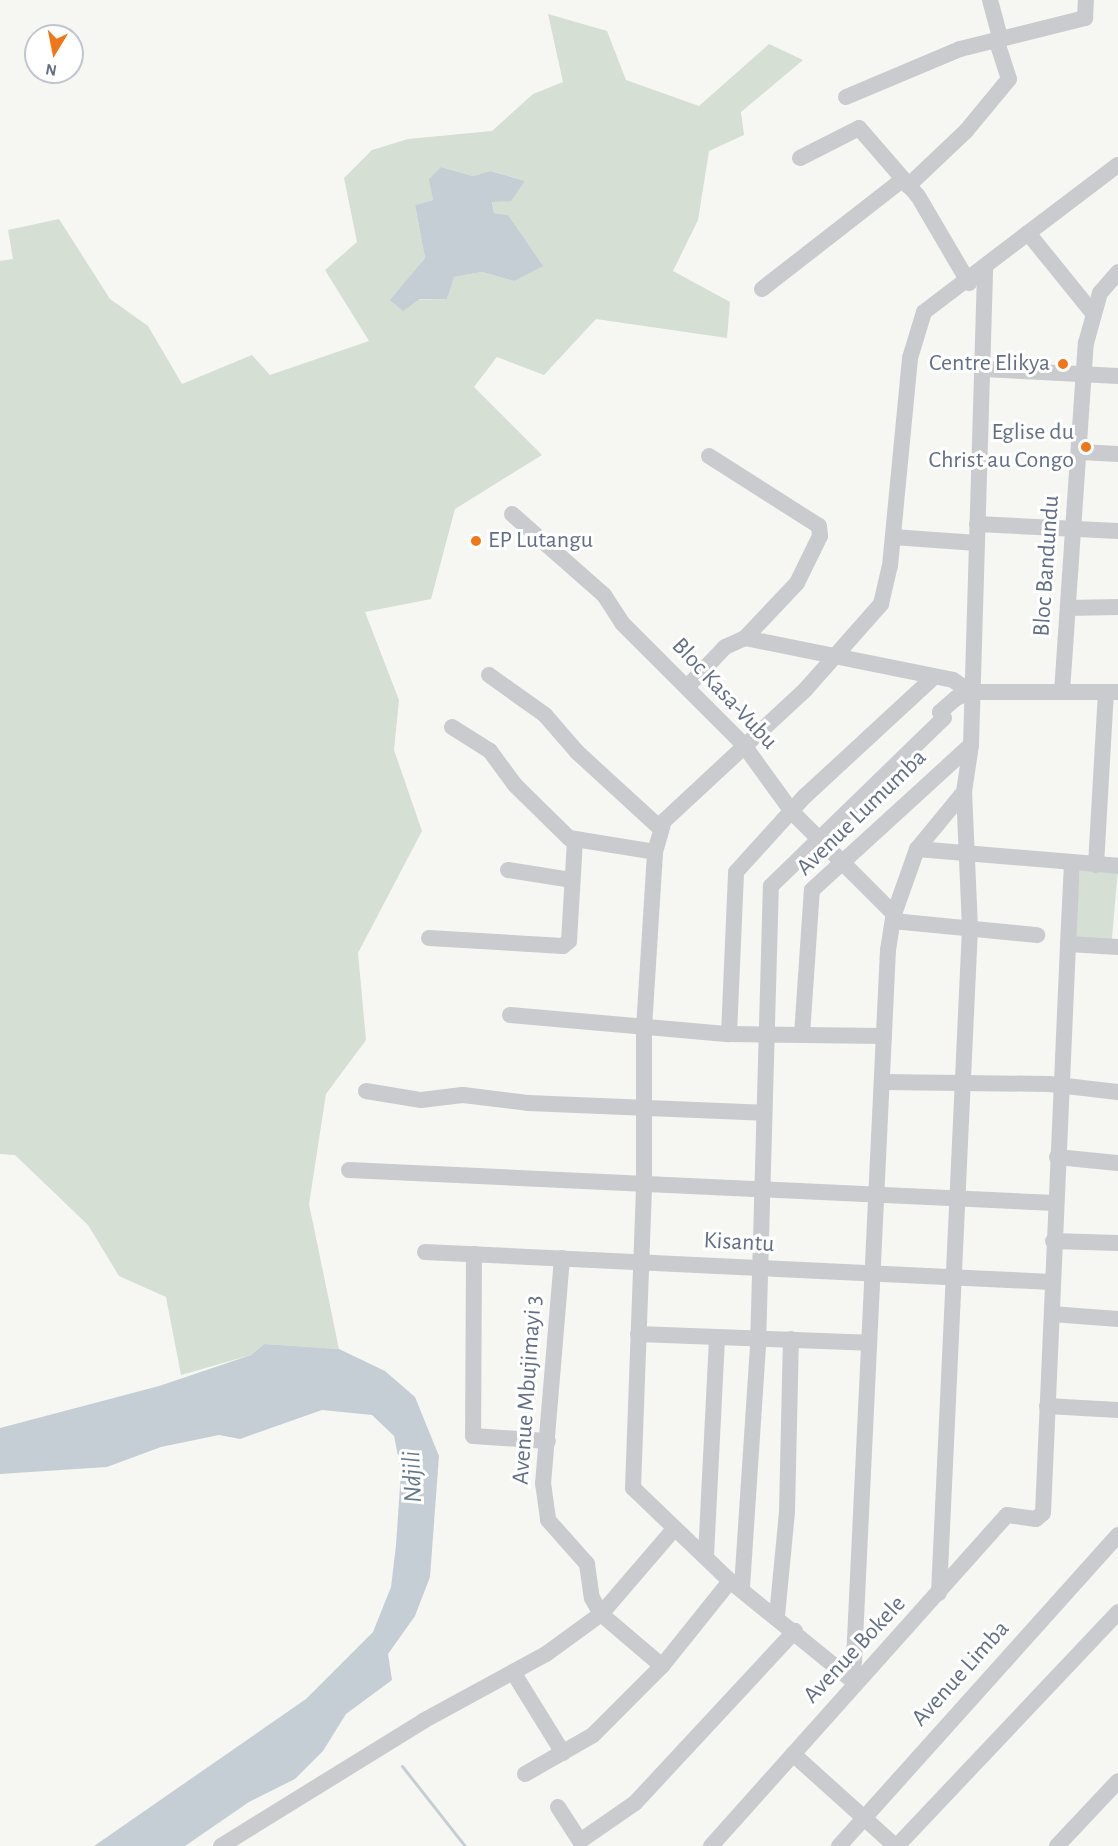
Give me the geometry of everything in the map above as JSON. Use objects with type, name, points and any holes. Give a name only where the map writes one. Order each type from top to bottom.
[{"type":"street","points":[[762,289],[905,183],[966,131],[1009,79],[990,0]]},
{"type":"street","points":[[846,97],[998,38],[1085,18],[1086,0]]},
{"type":"street","points":[[800,158],[859,128],[905,183],[969,283]]},
{"type":"street","points":[[854,1681],[795,1630],[736,1584],[633,1488],[638,1262],[644,1184],[644,1028],[655,852],[661,829],[743,744],[839,654],[881,604],[893,537],[910,357],[924,312],[940,295],[969,283],[1028,233],[1118,165]]},
{"type":"street","points":[[1028,233],[1092,312]]},
{"type":"street","points":[[939,1593],[954,1277],[954,1199],[970,928],[964,792],[971,745],[971,692],[984,369],[985,268]]},
{"type":"street","name":"Bloc Bandundu","points":[[1062,692],[1068,608],[1070,531],[1081,452],[1084,375],[1092,312],[1100,293],[1118,272]]},
{"type":"street","points":[[1100,293],[1118,294]]},
{"type":"street","points":[[984,369],[1118,376]]},
{"type":"street","points":[[1081,452],[1118,454]]},
{"type":"street","points":[[689,685],[725,647],[745,638],[797,583],[820,536],[819,526],[709,456]]},
{"type":"street","name":"Bloc Kasa-Vubu","points":[[512,514],[604,595],[622,623],[689,685],[743,744],[793,813],[893,917]]},
{"type":"street","points":[[977,524],[1070,531],[1118,531]]},
{"type":"street","points":[[893,537],[978,543]]},
{"type":"street","points":[[1068,608],[1118,607]]},
{"type":"street","points":[[745,638],[839,654],[953,680],[971,692]]},
{"type":"street","points":[[489,675],[545,715],[577,752],[661,829]]},
{"type":"street","points":[[729,1034],[736,872],[793,813],[934,677]]},
{"type":"street","points":[[525,1774],[593,1735],[662,1666],[736,1584],[756,1341],[771,886],[944,718],[944,708],[971,692],[1112,692],[1096,865]]},
{"type":"street","points":[[452,728],[490,751],[515,785],[575,840],[655,852]]},
{"type":"street","name":"Avenue Lumumba","points":[[802,1035],[809,895],[971,745]]},
{"type":"street","points":[[854,1681],[875,1195],[893,917],[917,849],[964,792]]},
{"type":"street","points":[[429,938],[563,946],[569,941],[575,840]]},
{"type":"street","points":[[917,849],[1118,866]]},
{"type":"street","points":[[1072,863],[1059,1085],[1047,1406],[1118,1410]]},
{"type":"street","points":[[508,870],[572,880]]},
{"type":"street","points":[[893,917],[1037,935]]},
{"type":"street","points":[[1068,944],[1118,947]]},
{"type":"street","points":[[510,1015],[729,1034],[884,1036]]},
{"type":"street","points":[[884,1082],[962,1086],[1059,1085],[1118,1092]]},
{"type":"street","points":[[366,1091],[421,1100],[463,1095],[643,1108],[763,1113]]},
{"type":"street","points":[[1057,1158],[1118,1163]]},
{"type":"street","points":[[349,1170],[1055,1203]]},
{"type":"street","points":[[1053,1240],[1118,1243]]},
{"type":"street","name":"Kisantu","points":[[425,1252],[1052,1282]]},
{"type":"street","points":[[474,1254],[473,1436],[548,1441]]},
{"type":"street","name":"Avenue Mbujimayi 3","points":[[562,1258],[543,1500],[548,1520],[587,1564],[592,1598],[601,1614]]},
{"type":"street","points":[[1052,1314],[1118,1319]]},
{"type":"street","points":[[638,1334],[717,1340],[791,1339],[868,1343]]},
{"type":"street","points":[[777,1616],[787,1512],[791,1339]]},
{"type":"street","points":[[706,1557],[717,1340]]},
{"type":"street","name":"Avenue Bokele","points":[[711,1846],[854,1681],[939,1593],[1007,1515],[1036,1519],[1043,1513],[1047,1406]]},
{"type":"street","points":[[221,1846],[513,1672],[601,1614],[675,1528]]},
{"type":"street","name":"Avenue Limba","points":[[839,1846],[1118,1535]]},
{"type":"street","points":[[793,1754],[866,1816],[896,1846],[1118,1612]]},
{"type":"street","points":[[601,1614],[662,1666]]},
{"type":"street","points":[[558,1807],[581,1843],[640,1799],[795,1630]]},
{"type":"street","points":[[513,1672],[563,1753]]},
{"type":"street","points":[[1057,1846],[1117,1784]]},
{"type":"shaded area","points":[[548,14],[607,31],[626,80],[699,106],[769,44],[803,60],[741,112],[744,135],[709,151],[698,220],[673,271],[730,302],[727,338],[596,319],[544,375],[497,357],[474,387],[542,455],[455,509],[431,599],[365,612],[399,700],[394,750],[422,831],[358,953],[366,1040],[326,1094],[309,1204],[339,1349],[264,1344],[251,1355],[181,1375],[166,1297],[119,1276],[88,1225],[15,1155],[0,1154],[0,261],[13,259],[8,230],[59,219],[110,299],[148,326],[182,384],[252,355],[270,375],[369,341],[325,270],[357,242],[344,178],[372,150],[408,139],[492,131],[533,94],[563,82]],"holes":[[[441,167],[473,176],[492,171],[525,181],[511,200],[492,201],[494,213],[508,215],[514,281],[482,272],[453,277],[447,299],[391,300],[425,258],[415,205],[433,200]]]},
{"type":"shaded area","points":[[1080,868],[1118,871],[1112,943],[1074,940]]},
{"type":"water","points":[[441,167],[473,176],[491,171],[525,181],[511,201],[492,202],[494,213],[508,215],[543,266],[514,281],[482,272],[454,277],[447,299],[420,299],[403,311],[390,300],[425,258],[415,205],[433,200],[429,179]]},
{"type":"water","name":"Ndjili","points":[[264,1344],[339,1349],[385,1371],[415,1397],[439,1456],[430,1577],[415,1616],[388,1654],[392,1680],[346,1714],[323,1751],[295,1779],[249,1802],[185,1846],[94,1846],[306,1699],[373,1632],[391,1587],[396,1545],[401,1471],[394,1436],[372,1415],[322,1410],[240,1439],[219,1435],[161,1447],[107,1467],[0,1474],[0,1428],[159,1386],[251,1355]]},
{"type":"waterway","points":[[402,1766],[465,1846]]},
{"type":"place","name":"Centre Elikya","points":[[1063,364]]},
{"type":"place","name":"Eglise du Christ au Congo","points":[[1086,447]]},
{"type":"place","name":"EP Lutangu","points":[[476,541]]}]
